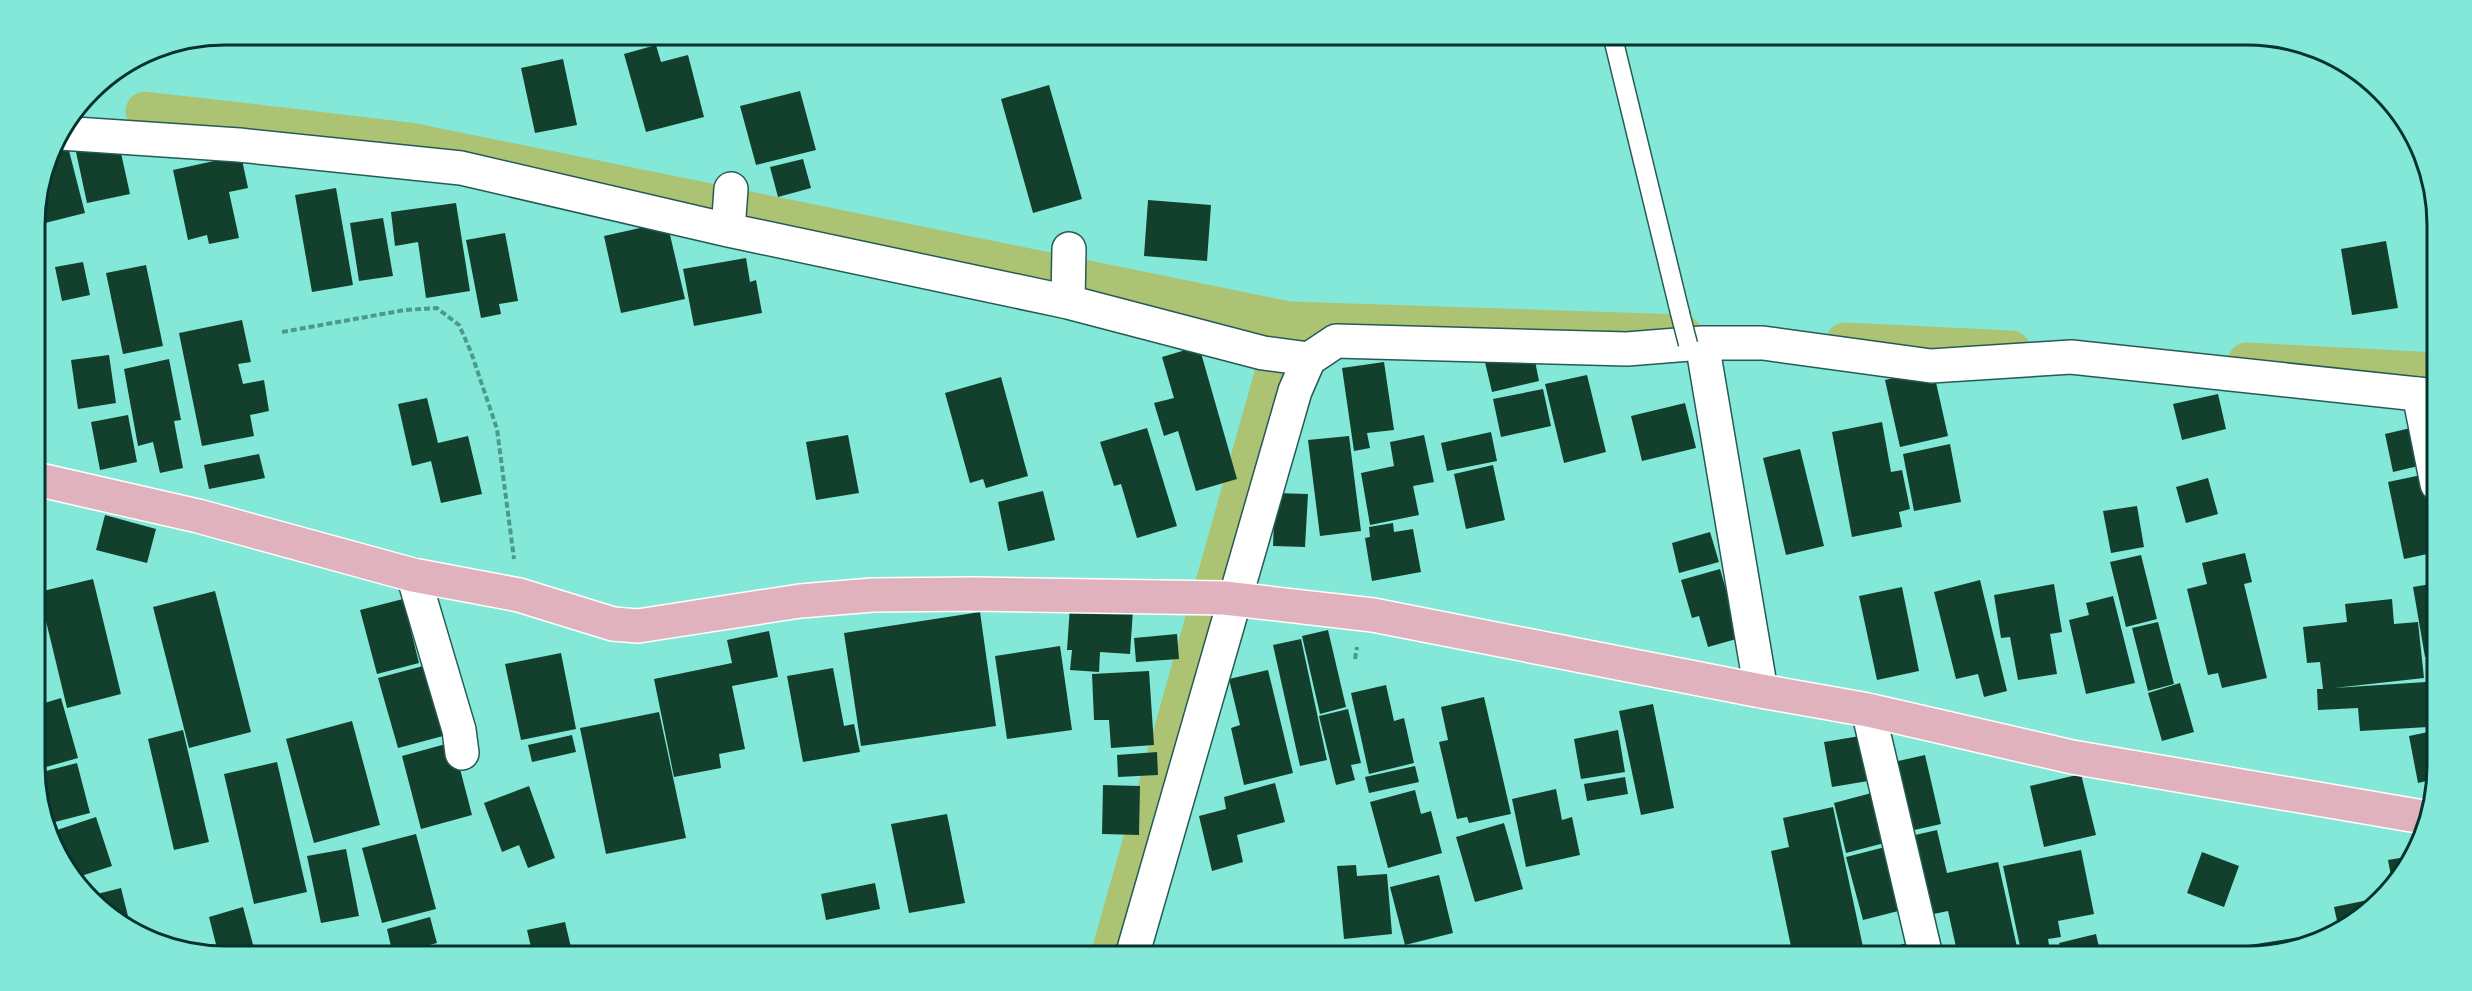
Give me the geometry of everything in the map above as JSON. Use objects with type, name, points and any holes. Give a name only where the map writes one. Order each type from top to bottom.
[{"type":"main road","points":[[45,481],[198,516],[413,575],[519,595],[613,624],[638,626],[800,601],[873,595],[975,594],[1229,599],[1373,615],[1868,710],[2072,757],[2419,816]]},
{"type":"street","points":[[70,134],[239,145],[460,168],[1068,302],[1263,352],[1310,359]]},
{"type":"street","points":[[729,226],[731,189]]},
{"type":"street","points":[[1068,249],[1068,302]]},
{"type":"street","points":[[1135,946],[1229,599],[1295,391],[1310,359],[1336,341],[1627,349],[1695,344],[1763,343],[1931,366],[2071,357],[2427,395]]},
{"type":"street","points":[[1695,344],[1761,691]]},
{"type":"street","points":[[413,575],[459,730],[462,753]]},
{"type":"street","points":[[1868,710],[1924,946]]},
{"type":"lane","points":[[1615,45],[1680,313],[1695,344]]},
{"type":"path","points":[[282,332],[405,310],[437,308],[459,325],[471,352],[496,429],[519,595]]},
{"type":"building","points":[[656,45],[661,62],[688,55],[704,117],[646,132],[624,54]]},
{"type":"building","points":[[563,59],[577,125],[535,133],[521,68]]},
{"type":"building","points":[[1049,85],[1082,199],[1033,213],[1001,99]]},
{"type":"building","points":[[800,91],[816,150],[756,165],[740,106]]},
{"type":"building","points":[[67,143],[85,213],[45,223],[48,190],[65,144]]},
{"type":"building","points":[[119,144],[130,194],[87,203],[76,152]]},
{"type":"building","points":[[241,155],[248,188],[229,192],[239,238],[209,244],[207,235],[188,240],[173,170]]},
{"type":"building","points":[[803,159],[811,188],[778,197],[770,167]]},
{"type":"building","points":[[336,188],[353,285],[312,292],[295,195]]},
{"type":"building","points":[[1148,200],[1211,205],[1207,261],[1144,256]]},
{"type":"building","points":[[456,203],[470,291],[426,298],[418,242],[395,246],[391,212]]},
{"type":"building","points":[[383,218],[393,276],[359,281],[350,223]]},
{"type":"building","points":[[667,222],[685,299],[621,313],[604,236]]},
{"type":"building","points":[[505,233],[518,301],[499,304],[501,314],[481,318],[466,240]]},
{"type":"building","points":[[2386,241],[2398,308],[2352,315],[2341,249]]},
{"type":"building","points":[[746,258],[750,282],[756,280],[762,313],[694,326],[683,269]]},
{"type":"building","points":[[83,262],[90,295],[62,301],[55,267]]},
{"type":"building","points":[[146,265],[163,346],[123,354],[106,273]]},
{"type":"building","points":[[242,320],[251,362],[238,364],[243,384],[264,380],[269,411],[250,415],[254,436],[202,446],[179,333]]},
{"type":"building","points":[[1199,346],[1237,479],[1196,491],[1178,431],[1164,436],[1154,403],[1174,398],[1162,357]]},
{"type":"building","points":[[1533,351],[1539,381],[1492,392],[1485,362]]},
{"type":"building","points":[[109,355],[116,403],[78,409],[71,360]]},
{"type":"building","points":[[169,359],[181,420],[174,421],[183,468],[160,473],[153,442],[138,446],[124,369]]},
{"type":"building","points":[[1384,362],[1394,430],[1367,433],[1370,448],[1354,451],[1342,368]]},
{"type":"building","points":[[1933,369],[1948,436],[1900,447],[1885,380]]},
{"type":"building","points":[[1587,375],[1606,452],[1564,463],[1545,384]]},
{"type":"building","points":[[1001,377],[1028,476],[986,488],[983,479],[970,483],[945,393]]},
{"type":"building","points":[[1543,389],[1551,426],[1501,437],[1493,399]]},
{"type":"building","points":[[2218,394],[2226,429],[2182,440],[2173,404]]},
{"type":"building","points":[[427,398],[438,443],[468,436],[482,494],[441,503],[431,461],[412,466],[398,404]]},
{"type":"building","points":[[1685,403],[1696,448],[1642,461],[1631,416]]},
{"type":"building","points":[[128,415],[137,462],[100,470],[91,422]]},
{"type":"building","points":[[1882,422],[1891,472],[1902,470],[1910,509],[1899,512],[1902,527],[1852,537],[1832,432]]},
{"type":"building","points":[[2419,426],[2427,464],[2393,472],[2385,434]]},
{"type":"building","points":[[1147,428],[1177,526],[1137,538],[1121,484],[1114,486],[1100,442]]},
{"type":"building","points":[[1491,432],[1497,461],[1447,471],[1441,443]]},
{"type":"building","points":[[848,435],[859,493],[816,500],[806,442]]},
{"type":"building","points":[[1424,435],[1434,482],[1413,486],[1419,515],[1370,525],[1361,473],[1394,466],[1390,442]]},
{"type":"building","points":[[1349,436],[1361,531],[1320,536],[1308,440]]},
{"type":"building","points":[[1950,444],[1961,502],[1914,511],[1903,454]]},
{"type":"building","points":[[1800,449],[1824,546],[1786,555],[1763,458]]},
{"type":"building","points":[[259,454],[265,478],[209,489],[204,465]]},
{"type":"building","points":[[1493,465],[1505,520],[1466,529],[1454,474]]},
{"type":"building","points":[[2427,474],[2427,554],[2404,559],[2388,482]]},
{"type":"building","points":[[2208,478],[2218,514],[2186,523],[2176,487]]},
{"type":"building","points":[[1043,491],[1055,540],[1008,551],[998,502]]},
{"type":"building","points":[[1275,493],[1308,494],[1305,547],[1273,546]]},
{"type":"building","points":[[2137,506],[2144,547],[2111,553],[2103,511]]},
{"type":"building","points":[[105,515],[156,529],[147,563],[96,550]]},
{"type":"building","points":[[1393,523],[1394,532],[1413,529],[1421,572],[1372,581],[1365,538],[1370,537],[1369,527]]},
{"type":"building","points":[[1710,532],[1719,562],[1679,573],[1672,543]]},
{"type":"building","points":[[2245,553],[2252,582],[2244,584],[2267,678],[2222,688],[2218,673],[2208,675],[2187,589],[2207,584],[2202,563]]},
{"type":"building","points":[[2141,555],[2157,619],[2126,627],[2110,562]]},
{"type":"building","points":[[1720,569],[1740,638],[1708,647],[1699,616],[1692,618],[1681,580]]},
{"type":"building","points":[[93,579],[121,694],[67,708],[45,617],[45,591]]},
{"type":"building","points":[[1980,580],[2007,691],[1984,697],[1978,674],[1956,679],[1934,592]]},
{"type":"building","points":[[2054,584],[2062,632],[2050,634],[2057,674],[2018,680],[2010,637],[2001,638],[1994,595]]},
{"type":"building","points":[[2427,585],[2427,657],[2425,657],[2413,587]]},
{"type":"building","points":[[1902,587],[1919,671],[1877,680],[1859,596]]},
{"type":"building","points":[[215,591],[251,732],[189,748],[153,607]]},
{"type":"building","points":[[2113,596],[2135,683],[2086,694],[2069,620],[2089,615],[2086,603]]},
{"type":"building","points":[[403,599],[419,663],[377,674],[360,610]]},
{"type":"building","points":[[2392,599],[2394,624],[2418,622],[2424,678],[2334,688],[2426,682],[2427,727],[2360,731],[2358,708],[2318,710],[2317,689],[2323,689],[2320,662],[2307,663],[2303,627],[2347,622],[2345,604]]},
{"type":"building","points":[[1070,606],[1133,610],[1130,654],[1100,652],[1099,672],[1070,670],[1072,650],[1067,650]]},
{"type":"building","points":[[980,612],[996,726],[861,746],[844,633]]},
{"type":"building","points":[[2158,622],[2174,684],[2148,691],[2132,628]]},
{"type":"building","points":[[1328,630],[1346,707],[1320,714],[1302,636]]},
{"type":"building","points":[[769,631],[778,677],[732,686],[745,749],[719,754],[721,768],[674,777],[654,679],[732,663],[727,640]]},
{"type":"building","points":[[1177,634],[1179,659],[1136,662],[1134,638]]},
{"type":"building","points":[[1301,639],[1327,760],[1300,766],[1273,645]]},
{"type":"building","points":[[1060,646],[1072,730],[1007,739],[995,656]]},
{"type":"building","points":[[561,653],[576,729],[521,740],[505,664]]},
{"type":"building","points":[[423,666],[443,736],[398,748],[378,678]]},
{"type":"building","points":[[833,668],[844,726],[854,724],[860,752],[803,762],[787,676]]},
{"type":"building","points":[[1268,670],[1293,773],[1244,785],[1231,728],[1240,725],[1229,679]]},
{"type":"building","points":[[1149,671],[1154,745],[1111,748],[1109,720],[1094,720],[1092,674]]},
{"type":"building","points":[[2180,683],[2194,732],[2162,741],[2148,693]]},
{"type":"building","points":[[1386,685],[1394,721],[1404,718],[1414,763],[1369,774],[1351,693]]},
{"type":"building","points":[[1484,697],[1511,814],[1469,823],[1467,817],[1457,819],[1439,742],[1448,740],[1441,707]]},
{"type":"building","points":[[61,698],[78,758],[45,767],[45,766],[45,703]]},
{"type":"building","points":[[1653,704],[1674,808],[1641,815],[1619,711]]},
{"type":"building","points":[[1348,709],[1361,763],[1351,765],[1355,780],[1336,785],[1319,716]]},
{"type":"building","points":[[659,712],[686,838],[606,854],[580,728]]},
{"type":"building","points":[[352,721],[380,825],[314,843],[286,739]]},
{"type":"building","points":[[183,730],[209,842],[174,850],[148,739]]},
{"type":"building","points":[[1618,730],[1625,772],[1581,779],[1574,739]]},
{"type":"building","points":[[2427,732],[2426,781],[2418,783],[2409,736]]},
{"type":"building","points":[[572,735],[576,752],[532,762],[528,745]]},
{"type":"building","points":[[1860,736],[1868,781],[1832,787],[1824,742]]},
{"type":"building","points":[[453,742],[472,815],[421,829],[402,756]]},
{"type":"building","points":[[1157,752],[1158,775],[1118,777],[1117,755]]},
{"type":"building","points":[[1925,755],[1941,824],[1901,833],[1885,764]]},
{"type":"building","points":[[277,762],[307,892],[254,904],[224,774]]},
{"type":"building","points":[[77,763],[90,813],[54,822],[48,801],[45,771]]},
{"type":"building","points":[[1415,766],[1419,782],[1369,793],[1365,777]]},
{"type":"building","points":[[2081,774],[2096,835],[2044,847],[2030,786]]},
{"type":"building","points":[[1625,777],[1628,794],[1587,801],[1584,784]]},
{"type":"building","points":[[1275,783],[1285,822],[1237,835],[1243,862],[1212,871],[1199,816],[1226,809],[1224,797]]},
{"type":"building","points":[[1103,785],[1140,786],[1139,835],[1102,834]]},
{"type":"building","points":[[529,786],[555,858],[528,868],[519,845],[502,852],[484,803]]},
{"type":"building","points":[[1556,789],[1562,820],[1572,817],[1580,855],[1526,867],[1512,799]]},
{"type":"building","points":[[1415,790],[1421,814],[1431,811],[1442,853],[1388,868],[1370,802]]},
{"type":"building","points":[[1879,791],[1892,841],[1846,853],[1834,803]]},
{"type":"building","points":[[1833,807],[1863,946],[1791,946],[1771,851],[1789,847],[1783,818]]},
{"type":"building","points":[[947,814],[965,903],[909,913],[891,824]]},
{"type":"building","points":[[96,817],[112,866],[83,876],[75,866],[57,830]]},
{"type":"building","points":[[1504,823],[1523,889],[1475,902],[1456,837]]},
{"type":"building","points":[[1937,830],[1947,873],[1998,862],[2017,946],[1956,946],[1948,911],[1919,917],[1902,838]]},
{"type":"building","points":[[416,834],[436,909],[382,923],[362,848]]},
{"type":"building","points":[[1893,845],[1910,908],[1863,920],[1846,857]]},
{"type":"building","points":[[346,849],[359,916],[321,923],[307,856]]},
{"type":"building","points":[[2081,850],[2094,914],[2058,921],[2061,937],[2048,939],[2049,946],[2020,946],[2003,866]]},
{"type":"building","points":[[2202,852],[2239,866],[2224,907],[2187,893]]},
{"type":"building","points":[[2402,858],[2391,874],[2388,860]]},
{"type":"building","points":[[1356,865],[1357,876],[1387,874],[1392,934],[1344,939],[1337,866]]},
{"type":"building","points":[[1439,875],[1453,933],[1405,945],[1390,887]]},
{"type":"building","points":[[875,883],[880,909],[826,920],[821,894]]},
{"type":"building","points":[[121,888],[128,918],[106,901],[99,894]]},
{"type":"building","points":[[2366,901],[2337,922],[2334,907]]},
{"type":"building","points":[[243,907],[253,946],[216,946],[209,917]]},
{"type":"building","points":[[430,917],[437,943],[426,946],[391,946],[387,929]]},
{"type":"building","points":[[565,922],[571,946],[531,946],[527,930]]},
{"type":"building","points":[[2096,934],[2099,946],[2060,946],[2059,943]]},
{"type":"building","points":[[2300,937],[2300,937],[2282,943],[2243,946]]},
{"type":"waterway","points":[[145,111],[410,142],[1289,321]]},
{"type":"waterway","points":[[1113,946],[1289,321],[1682,334]]},
{"type":"waterway","points":[[1845,342],[2011,350]]},
{"type":"waterway","points":[[2247,362],[2427,372]]}]
